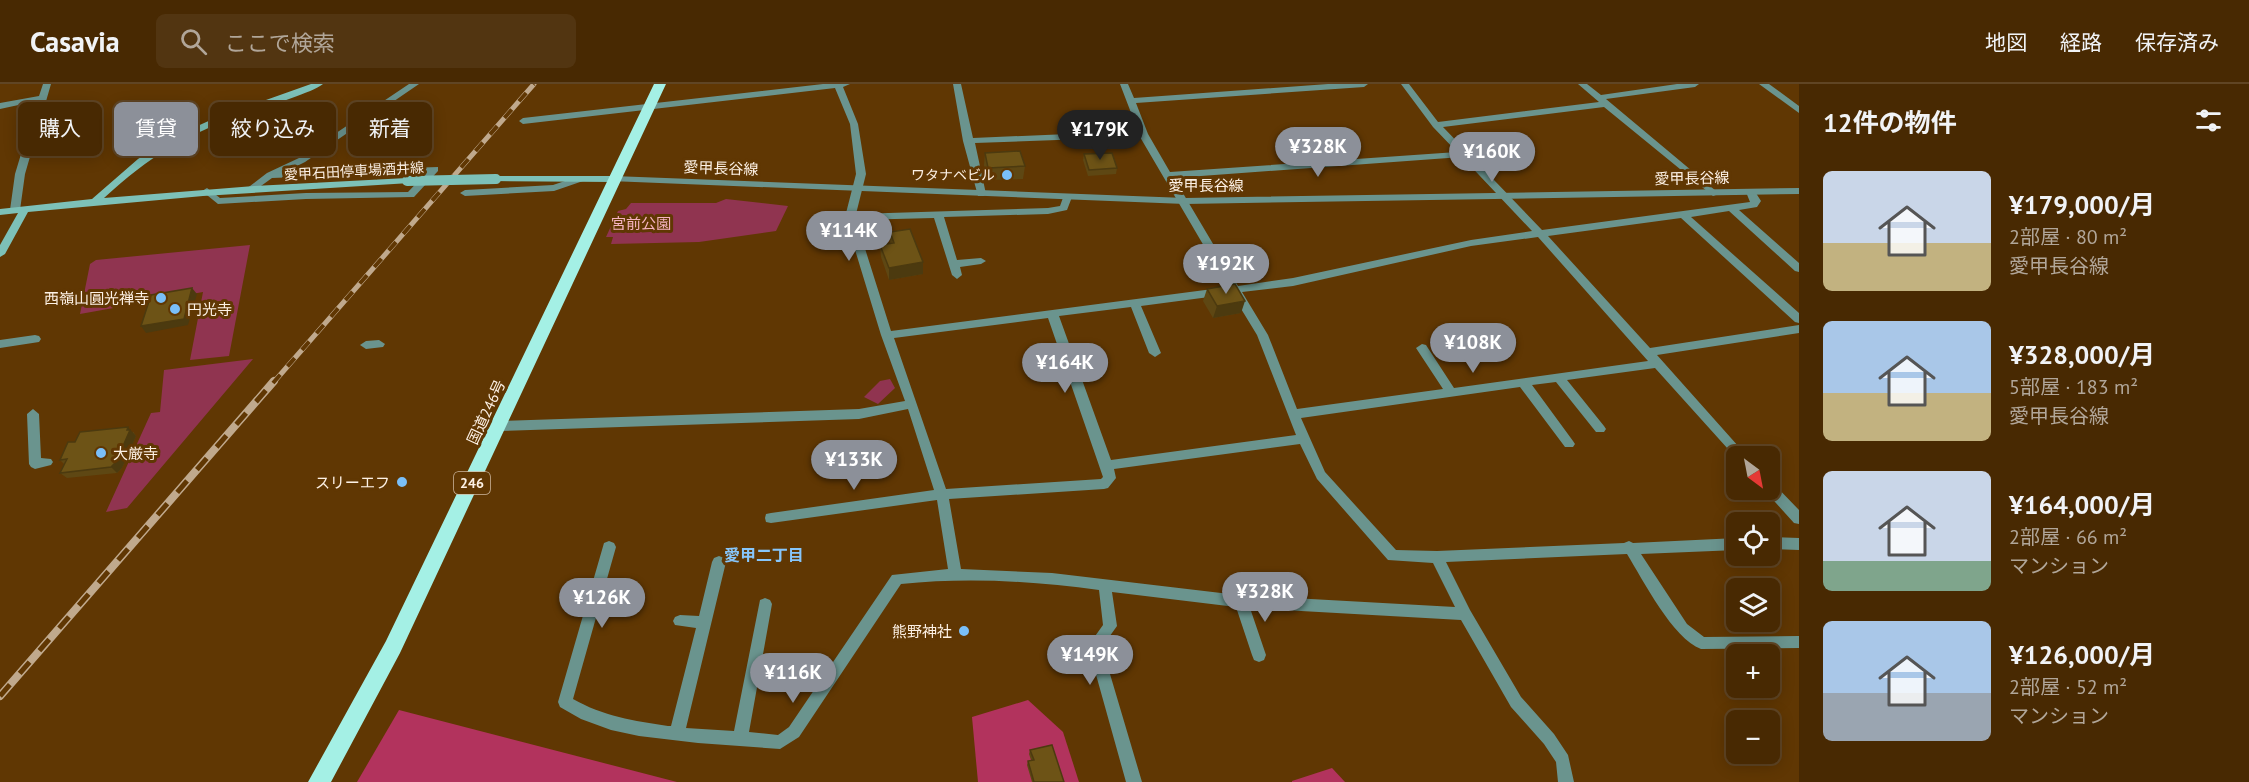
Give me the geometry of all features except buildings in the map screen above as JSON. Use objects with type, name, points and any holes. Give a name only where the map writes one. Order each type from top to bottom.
[{"type":"highway","name":"国道246号","points":[[319,782],[393,648],[613,179],[660,84]]},
{"type":"main road","points":[[97,199],[128,170],[166,144],[196,130],[319,84]]},
{"type":"main road","name":"愛甲石田停車場酒井線","points":[[0,212],[97,199],[207,190],[407,181],[613,179]]},
{"type":"main road","points":[[0,254],[20,209]]},
{"type":"street","points":[[20,209],[20,174],[46,84]]},
{"type":"street","points":[[251,189],[270,175],[302,160],[415,84]]},
{"type":"street","points":[[838,84],[854,124],[861,174],[850,217],[942,494],[955,573]]},
{"type":"street","points":[[523,121],[846,84]]},
{"type":"street","points":[[957,84],[981,194]]},
{"type":"street","points":[[1124,84],[1143,134],[1185,201],[1262,335],[1303,439],[1321,475],[1393,556],[1437,557],[1726,544]]},
{"type":"street","points":[[1130,101],[1364,84]]},
{"type":"street","points":[[1405,84],[1436,125],[1506,196],[1655,364],[1732,446]]},
{"type":"street","points":[[1582,84],[1713,193]]},
{"type":"street","points":[[1436,125],[1602,101],[1695,84]]},
{"type":"street","points":[[1763,84],[1799,111]]},
{"type":"street","points":[[0,106],[42,99]]},
{"type":"street","points":[[1787,102],[1799,101]]},
{"type":"street","points":[[968,141],[1143,134]]},
{"type":"street","points":[[1169,175],[1465,154]]},
{"type":"street","points":[[207,190],[218,201],[306,196],[411,195],[435,169],[270,175]]},
{"type":"street","points":[[465,193],[554,188],[580,179]]},
{"type":"street","name":"愛甲長谷線","points":[[613,179],[1185,201],[1799,191]]},
{"type":"street","points":[[887,334],[1293,282],[1471,243],[1754,205],[1756,201],[1751,192]]},
{"type":"street","points":[[850,217],[1048,211],[1064,208],[1067,197]]},
{"type":"street","points":[[1731,208],[1799,269]]},
{"type":"street","points":[[1682,214],[1799,319]]},
{"type":"street","points":[[938,215],[956,270],[981,261]]},
{"type":"street","points":[[1134,302],[1155,353]]},
{"type":"street","points":[[771,518],[820,504],[1104,484],[1110,478],[1107,465],[1052,313]]},
{"type":"street","points":[[1646,353],[1799,330]]},
{"type":"street","points":[[0,344],[34,339]]},
{"type":"street","points":[[366,345],[379,344]]},
{"type":"street","points":[[1422,348],[1451,392]]},
{"type":"street","points":[[1295,414],[1655,364]]},
{"type":"street","points":[[1558,377],[1597,423]]},
{"type":"street","points":[[1523,382],[1562,429],[1569,444]]},
{"type":"street","points":[[499,426],[859,414],[912,404]]},
{"type":"street","points":[[33,414],[35,464],[47,462]]},
{"type":"street","points":[[1107,465],[1303,439]]},
{"type":"street","points":[[1780,499],[1799,519]]},
{"type":"street","points":[[1780,543],[1799,544]]},
{"type":"street","points":[[609,547],[565,702],[591,717],[626,728],[780,742],[794,732],[897,579],[955,573],[1048,578],[1241,602],[1466,614]]},
{"type":"street","points":[[1629,547],[1682,628],[1701,643],[1799,642]]},
{"type":"street","points":[[1437,557],[1466,614],[1516,702],[1549,739],[1563,759],[1566,782]]},
{"type":"street","points":[[677,733],[719,562]]},
{"type":"street","points":[[1105,586],[1110,626],[1095,646],[1134,782]]},
{"type":"street","points":[[1241,602],[1259,655]]},
{"type":"street","points":[[740,738],[765,604]]},
{"type":"street","points":[[680,621],[704,622]]},
{"type":"green space","name":"宮前公園","points":[[726,199],[788,206],[776,231],[699,242],[611,244],[613,237],[606,237],[618,211],[626,209],[631,203],[716,203]]},
{"type":"green space","points":[[250,245],[229,356],[190,360],[203,292],[80,314],[90,264],[96,260]]},
{"type":"green space","points":[[253,359],[127,508],[106,512],[151,413],[160,412],[164,370]]},
{"type":"green space","points":[[890,379],[895,388],[878,404],[864,397],[880,381]]},
{"type":"shaded area","points":[[1028,700],[1063,732],[1079,782],[978,782],[972,717]]},
{"type":"shaded area","points":[[399,710],[677,782],[357,782]]},
{"type":"shaded area","points":[[1332,768],[1345,782],[1292,782],[1292,781]]},
{"type":"railway","points":[[273,383],[534,84]]},
{"type":"railway","points":[[0,696],[274,381]]},
{"type":"place","name":"ワタナベビル","points":[[1007,175]]},
{"type":"place","name":"西嶺山圓光禅寺","points":[[161,298]]},
{"type":"place","name":"円光寺","points":[[175,309]]},
{"type":"place","name":"大厳寺","points":[[101,453]]},
{"type":"place","name":"スリーエフ","points":[[402,482]]},
{"type":"place","name":"熊野神社","points":[[964,631]]},
{"type":"district","name":"愛甲二丁目","points":[[764,555]]}]
